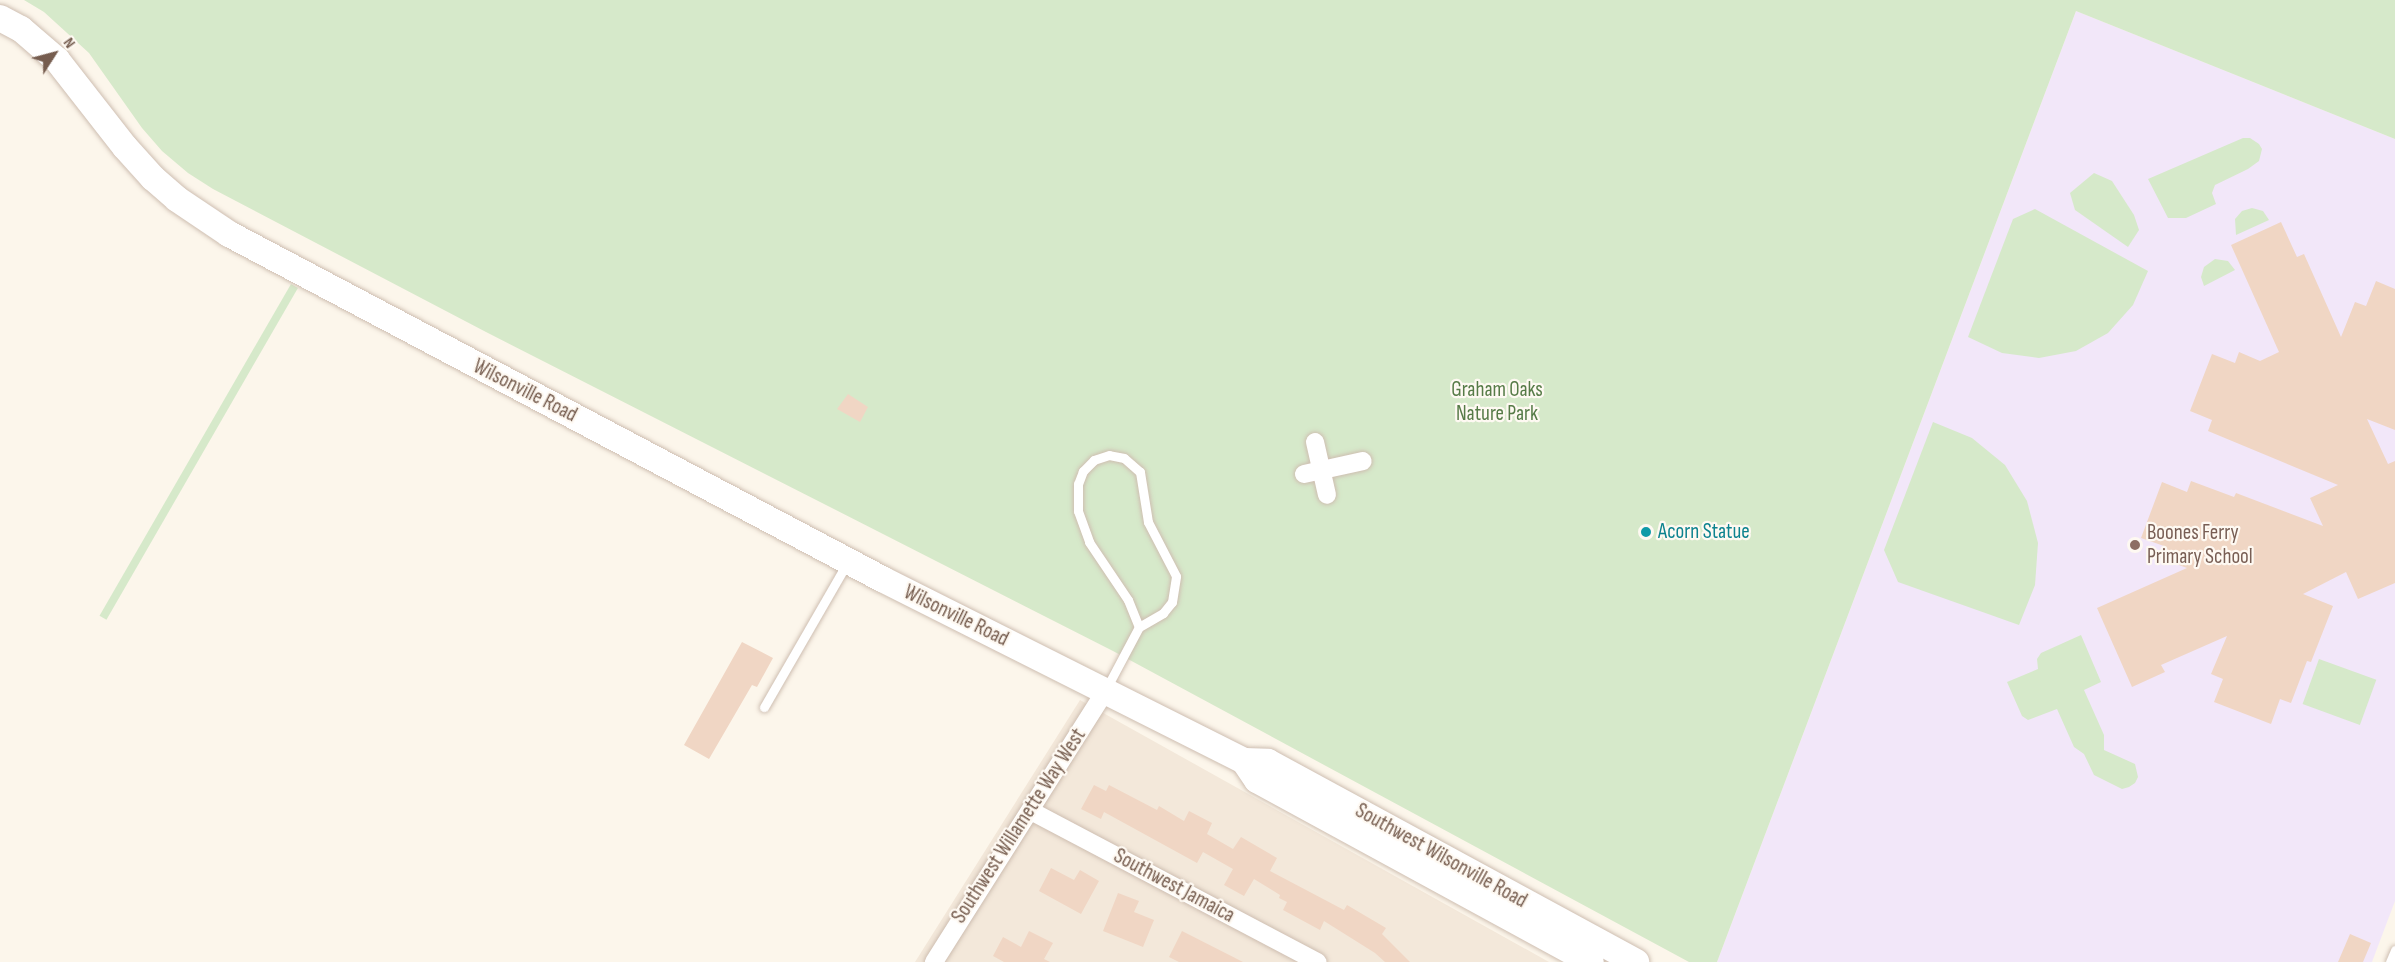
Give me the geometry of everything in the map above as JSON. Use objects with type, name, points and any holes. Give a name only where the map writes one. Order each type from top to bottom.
[{"type":"main road","name":"Wilsonville Road","points":[[0,18],[21,29],[52,55],[144,170],[177,199],[207,220],[296,271],[848,561],[1105,691]]},
{"type":"main road","name":"Southwest Wilsonville Road","points":[[1105,691],[1244,760],[1268,762],[1636,962]]},
{"type":"main road","name":"Southwest Wilsonville Road","points":[[1244,760],[1257,780],[1591,962]]},
{"type":"street","points":[[1315,442],[1312,472],[1328,495]]},
{"type":"street","points":[[1312,472],[1363,461]]},
{"type":"street","name":"Southwest Willamette Way West","points":[[941,959],[1105,691]]},
{"type":"street","name":"Southwest Jamaica","points":[[1031,811],[1318,962]]},
{"type":"lane","points":[[1105,691],[1138,627],[1168,608],[1176,592],[1176,576],[1148,522],[1140,472],[1124,458],[1109,455],[1094,460],[1083,471],[1078,484],[1078,511],[1089,542],[1128,600],[1138,627]]},
{"type":"lane","points":[[764,707],[848,561]]},
{"type":"lane","points":[[2390,962],[2395,950]]},
{"type":"shaded area","name":"Boones Ferry Primary School","points":[[2076,11],[2395,139],[2395,901],[2372,962],[1717,962]]},
{"type":"shaded area","points":[[1080,700],[1549,962],[915,962]]},
{"type":"green space","name":"Graham Oaks Nature Park","points":[[24,0],[2395,0],[2395,139],[2076,11],[1717,962],[1689,962],[1113,651],[486,332],[213,189],[188,173],[162,151],[142,128],[89,53],[44,12]]},
{"type":"green space","points":[[2243,138],[2250,138],[2259,144],[2262,149],[2259,161],[2215,185],[2212,193],[2216,204],[2186,218],[2168,218],[2148,179]]},
{"type":"green space","points":[[2094,173],[2112,181],[2134,215],[2139,230],[2128,247],[2075,210],[2070,193]]},
{"type":"green space","points":[[2252,208],[2263,211],[2269,220],[2236,235],[2235,219],[2242,211]]},
{"type":"green space","points":[[2035,209],[2148,271],[2133,305],[2108,333],[2076,351],[2039,358],[2002,353],[1968,337],[2013,219]]},
{"type":"green space","points":[[2215,259],[2228,261],[2235,270],[2204,286],[2201,277],[2204,267]]},
{"type":"green space","points":[[291,284],[298,288],[106,620],[100,616]]},
{"type":"green space","points":[[1933,422],[1972,438],[2005,465],[2027,501],[2038,543],[2035,585],[2019,625],[1898,582],[1884,550]]},
{"type":"green space","points":[[2081,635],[2101,682],[2084,690],[2104,735],[2104,750],[2135,764],[2138,777],[2129,787],[2122,789],[2094,775],[2084,754],[2074,747],[2057,709],[2028,720],[2022,716],[2007,682],[2038,669],[2037,659],[2041,653]]},
{"type":"green space","points":[[2319,659],[2376,680],[2360,725],[2303,704]]},
{"type":"building","points":[[2281,222],[2297,257],[2304,254],[2341,337],[2355,302],[2366,306],[2376,281],[2395,289],[2395,430],[2367,419],[2388,464],[2395,461],[2395,583],[2358,599],[2346,572],[2303,594],[2333,606],[2311,662],[2307,661],[2291,703],[2280,699],[2271,724],[2214,702],[2223,679],[2211,674],[2227,636],[2161,665],[2165,672],[2132,687],[2097,608],[2187,568],[2160,558],[2164,546],[2141,538],[2162,482],[2187,492],[2191,481],[2234,497],[2236,493],[2323,526],[2310,498],[2338,485],[2208,431],[2212,420],[2190,411],[2212,354],[2235,363],[2239,352],[2260,361],[2279,352],[2231,245]]},
{"type":"building","points":[[848,394],[868,407],[860,422],[837,409]]},
{"type":"building","points":[[742,642],[773,658],[757,687],[752,685],[709,759],[684,745]]},
{"type":"building","points":[[1094,785],[1106,791],[1109,785],[1157,810],[1159,806],[1184,821],[1189,811],[1212,823],[1207,834],[1233,849],[1241,837],[1277,858],[1270,871],[1344,910],[1347,905],[1386,928],[1382,934],[1410,962],[1385,962],[1375,953],[1324,921],[1320,930],[1283,910],[1287,902],[1254,879],[1244,896],[1224,885],[1233,869],[1203,852],[1197,863],[1104,812],[1101,819],[1081,809]]},
{"type":"building","points":[[1051,868],[1074,880],[1080,870],[1099,881],[1081,914],[1039,891]]},
{"type":"building","points":[[1118,893],[1139,901],[1134,912],[1154,920],[1143,947],[1103,931]]},
{"type":"building","points":[[1029,931],[1053,943],[1044,959],[1050,962],[1004,962],[993,956],[1003,937],[1021,947]]},
{"type":"building","points":[[1182,931],[1243,962],[1179,962],[1169,957]]},
{"type":"building","points":[[2350,934],[2371,943],[2363,962],[2338,962]]},
{"type":"place","name":"Acorn Statue","points":[[1646,532]]},
{"type":"place","name":"Boones Ferry Primary School","points":[[2135,545]]}]
